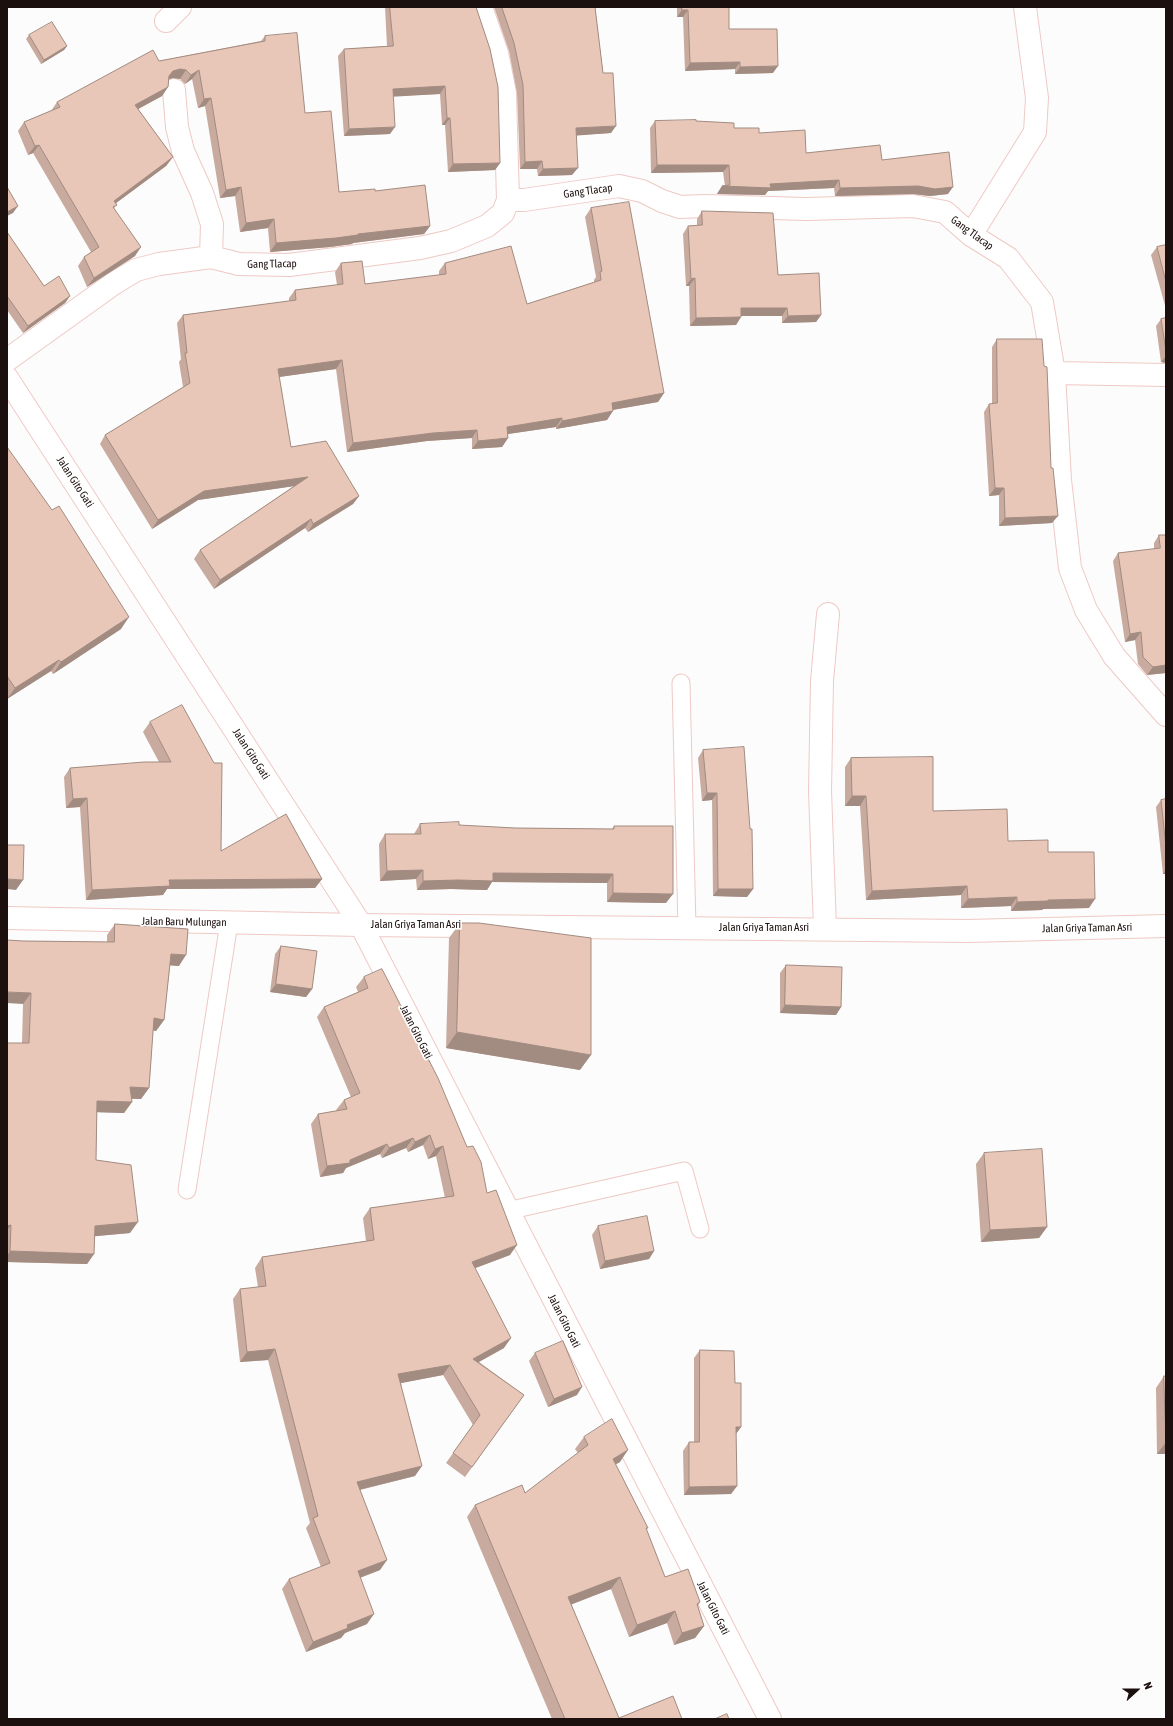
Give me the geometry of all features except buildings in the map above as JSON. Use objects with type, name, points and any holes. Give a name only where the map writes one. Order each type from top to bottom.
[{"type":"street","points":[[481,7],[497,52],[505,92],[508,200]]},
{"type":"street","points":[[971,235],[1035,132],[1037,98],[1024,7]]},
{"type":"street","points":[[174,90],[178,127],[183,152],[202,193],[212,224],[212,256]]},
{"type":"street","name":"Gang Tlacap","points":[[7,360],[113,284],[136,270],[159,264],[212,256],[239,264],[289,265],[420,248],[451,241],[487,226],[503,213],[508,200],[524,200],[619,186],[642,191],[662,201],[680,207],[704,206],[806,209],[913,206],[945,212],[971,235],[1008,258],[1042,302],[1054,373],[1060,480],[1070,568],[1086,610],[1114,656],[1166,715]]},
{"type":"street","points":[[1054,373],[1166,375]]},
{"type":"street","name":"Jalan Gito Gati","points":[[7,378],[361,924],[770,1719]]},
{"type":"street","points":[[825,928],[820,791],[822,681],[828,614]]},
{"type":"street","name":"Jalan Baru Mulungan","points":[[7,918],[229,923],[361,924]]},
{"type":"street","name":"Jalan Griya Taman Asri","points":[[361,924],[825,928],[968,931],[1166,926]]},
{"type":"lane","points":[[681,683],[687,927]]},
{"type":"lane","points":[[187,1190],[229,923]]},
{"type":"lane","points":[[508,1211],[684,1171],[700,1229]]}]
